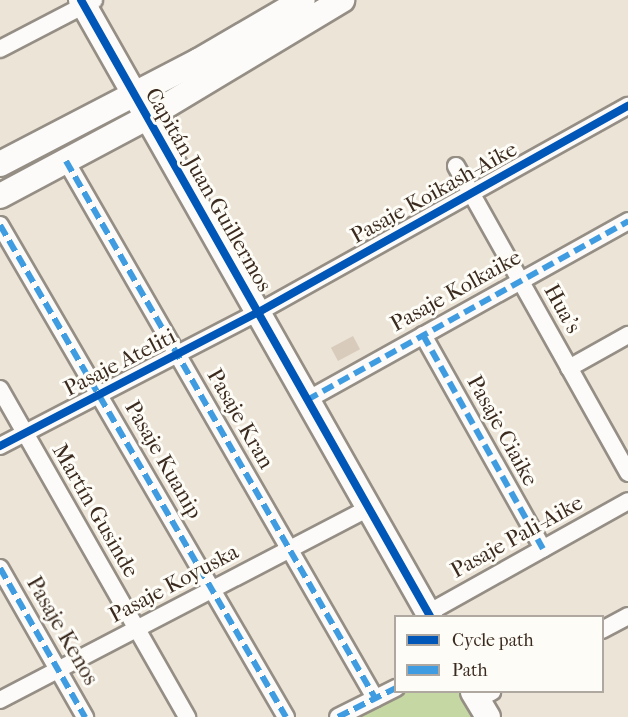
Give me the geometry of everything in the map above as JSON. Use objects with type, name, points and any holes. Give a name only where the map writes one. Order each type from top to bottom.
[{"type":"main road","points":[[0,164],[133,96],[303,0]]},
{"type":"main road","points":[[0,196],[146,118],[342,0]]},
{"type":"main road","name":"Capitán Juan Guillermos","points":[[87,2],[133,96],[429,615]]},
{"type":"street","points":[[1,47],[87,2]]},
{"type":"street","name":"Pasaje Koikash-Aike","points":[[257,313],[628,106]]},
{"type":"street","name":"Pasaje Kran","points":[[66,161],[375,698]]},
{"type":"street","name":"Hua's","points":[[456,166],[628,473]]},
{"type":"street","name":"Pasaje Kolkaike","points":[[307,400],[628,220]]},
{"type":"street","name":"Pasaje Kuanip","points":[[0,225],[286,717]]},
{"type":"street","name":"Pasaje Ateliti","points":[[0,446],[257,313]]},
{"type":"street","name":"Pasaje Ciaike","points":[[423,335],[543,549]]},
{"type":"street","points":[[569,368],[628,335]]},
{"type":"street","name":"Martín Gusinde","points":[[0,389],[187,717]]},
{"type":"street","name":"Pasaje Pali-Aike","points":[[429,615],[628,501]]},
{"type":"street","name":"Pasaje Koyuska","points":[[0,700],[369,508]]},
{"type":"street","name":"Pasaje Kenos","points":[[0,568],[85,717]]},
{"type":"street","points":[[604,629],[628,616]]},
{"type":"street","points":[[338,717],[394,689]]},
{"type":"green space","points":[[397,693],[476,693],[488,717],[351,717]]},
{"type":"building","points":[[353,336],[360,349],[338,361],[331,348]]},
{"type":"marked path","points":[[66,161],[375,698]]},
{"type":"marked path","points":[[307,400],[628,221]]},
{"type":"marked path","points":[[0,225],[286,717]]},
{"type":"marked path","points":[[423,335],[543,549]]},
{"type":"marked path","points":[[0,568],[85,717]]},
{"type":"marked path","points":[[338,717],[394,689]]},
{"type":"cycle path","points":[[81,0],[429,615]]},
{"type":"cycle path","points":[[0,446],[257,313],[628,106]]}]
